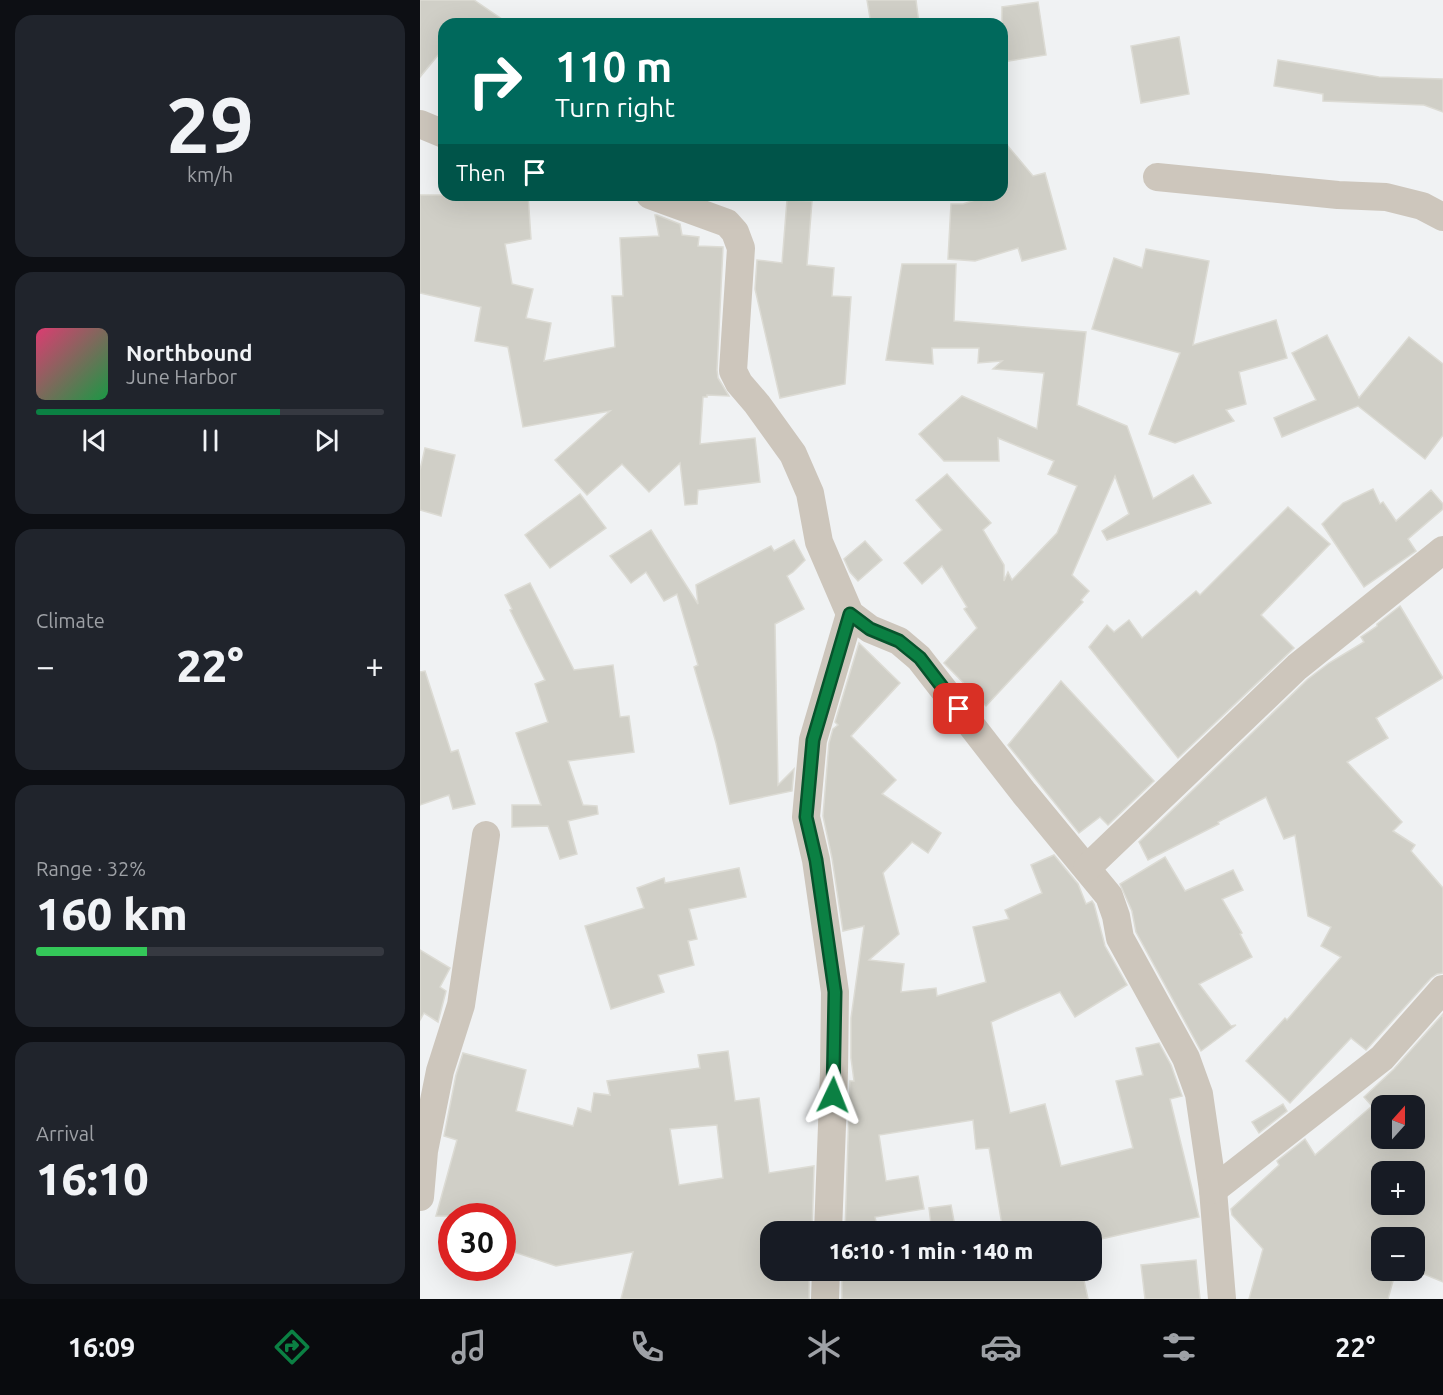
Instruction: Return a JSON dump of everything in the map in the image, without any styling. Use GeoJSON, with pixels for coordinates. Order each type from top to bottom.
{"type":"FeatureCollection","features":[{"type":"Feature","properties":{"kind":"street"},"geometry":{"type":"LineString","coordinates":[[420,124],[438,132]]}},
{"type":"Feature","properties":{"kind":"street"},"geometry":{"type":"LineString","coordinates":[[1157,177],[1338,195],[1386,197],[1422,206],[1443,217]]}},
{"type":"Feature","properties":{"kind":"street"},"geometry":{"type":"LineString","coordinates":[[666,201],[727,223],[735,232],[741,248],[733,371],[739,383],[793,454],[810,493],[819,542],[850,614],[870,629],[899,641],[920,658],[1024,793],[1109,896],[1120,938],[1186,1058],[1199,1094],[1213,1190],[1222,1299]]}},
{"type":"Feature","properties":{"kind":"street"},"geometry":{"type":"LineString","coordinates":[[1087,868],[1297,668],[1443,550]]}},
{"type":"Feature","properties":{"kind":"street"},"geometry":{"type":"LineString","coordinates":[[828,1221],[835,992],[816,860],[806,817],[813,740],[850,614]]}},
{"type":"Feature","properties":{"kind":"street"},"geometry":{"type":"LineString","coordinates":[[420,1197],[424,1151],[440,1071],[461,1005],[486,835]]}},
{"type":"Feature","properties":{"kind":"street"},"geometry":{"type":"LineString","coordinates":[[1213,1190],[1382,1058],[1443,989]]}},
{"type":"Feature","properties":{"kind":"street"},"geometry":{"type":"LineString","coordinates":[[825,1299],[826,1281]]}},
{"type":"Feature","properties":{"kind":"building"},"geometry":{"type":"Polygon","coordinates":[[[420,0],[474,0],[500,18],[438,18],[438,55],[420,77],[420,0]]]}},
{"type":"Feature","properties":{"kind":"building"},"geometry":{"type":"Polygon","coordinates":[[[867,0],[916,0],[918,18],[870,18],[867,0]]]}},
{"type":"Feature","properties":{"kind":"building"},"geometry":{"type":"Polygon","coordinates":[[[1038,2],[1046,55],[1008,61],[1008,18],[1002,18],[1002,7],[1038,2]]]}},
{"type":"Feature","properties":{"kind":"building"},"geometry":{"type":"Polygon","coordinates":[[[1179,37],[1189,94],[1141,103],[1131,46],[1179,37]]]}},
{"type":"Feature","properties":{"kind":"building"},"geometry":{"type":"Polygon","coordinates":[[[1278,60],[1379,77],[1443,79],[1443,112],[1424,105],[1323,101],[1323,94],[1274,86],[1278,60]]]}},
{"type":"Feature","properties":{"kind":"building"},"geometry":{"type":"Polygon","coordinates":[[[1008,146],[1033,176],[1045,173],[1066,249],[1022,261],[1018,248],[975,261],[948,259],[951,204],[972,201],[1008,201],[1008,146]]]}},
{"type":"Feature","properties":{"kind":"building"},"geometry":{"type":"Polygon","coordinates":[[[420,195],[438,195],[438,201],[528,201],[531,239],[505,244],[512,284],[533,289],[526,318],[551,323],[544,361],[615,347],[612,296],[623,296],[620,238],[659,236],[655,215],[680,224],[682,235],[699,237],[698,246],[723,247],[717,370],[718,378],[729,396],[707,395],[703,397],[700,444],[755,438],[760,482],[698,490],[697,504],[685,505],[680,463],[649,492],[622,464],[587,495],[555,460],[610,411],[523,427],[508,347],[475,341],[481,307],[420,293],[420,195]]]}},
{"type":"Feature","properties":{"kind":"building"},"geometry":{"type":"Polygon","coordinates":[[[787,201],[812,201],[807,265],[834,268],[832,296],[851,297],[845,384],[780,398],[755,289],[757,260],[782,263],[787,201]]]}},
{"type":"Feature","properties":{"kind":"building"},"geometry":{"type":"Polygon","coordinates":[[[1146,249],[1209,261],[1193,345],[1276,320],[1287,358],[1239,372],[1246,404],[1226,410],[1234,421],[1175,443],[1149,434],[1180,353],[1092,329],[1114,258],[1142,268],[1146,249]]]}},
{"type":"Feature","properties":{"kind":"building"},"geometry":{"type":"Polygon","coordinates":[[[902,264],[956,264],[954,321],[1086,332],[1077,405],[1127,426],[1153,499],[1193,475],[1211,503],[1107,540],[1102,531],[1129,514],[1115,476],[1072,575],[1089,591],[1081,600],[1083,602],[986,706],[944,663],[977,628],[964,609],[967,607],[942,566],[922,584],[904,563],[942,530],[916,500],[947,474],[991,523],[983,530],[1004,565],[1004,581],[1008,572],[1012,580],[1057,533],[1077,486],[1048,474],[1054,461],[998,438],[999,461],[944,461],[919,434],[962,396],[1037,429],[1044,373],[993,369],[1002,361],[978,363],[979,348],[932,348],[933,364],[886,360],[902,264]]]}},
{"type":"Feature","properties":{"kind":"building"},"geometry":{"type":"Polygon","coordinates":[[[1327,335],[1359,398],[1409,337],[1443,364],[1443,435],[1425,459],[1358,406],[1282,437],[1274,418],[1316,400],[1292,353],[1327,335]]]}},
{"type":"Feature","properties":{"kind":"building"},"geometry":{"type":"Polygon","coordinates":[[[425,448],[455,455],[441,516],[420,510],[420,470],[425,448]]]}},
{"type":"Feature","properties":{"kind":"building"},"geometry":{"type":"Polygon","coordinates":[[[1373,489],[1380,504],[1383,502],[1396,521],[1431,490],[1443,504],[1443,509],[1408,539],[1416,551],[1364,587],[1322,524],[1343,503],[1373,489]]]}},
{"type":"Feature","properties":{"kind":"building"},"geometry":{"type":"Polygon","coordinates":[[[580,494],[606,528],[550,568],[525,535],[580,494]]]}},
{"type":"Feature","properties":{"kind":"building"},"geometry":{"type":"Polygon","coordinates":[[[1288,507],[1330,544],[1261,615],[1294,648],[1178,758],[1089,647],[1107,625],[1114,632],[1129,620],[1142,638],[1196,591],[1200,595],[1288,507]]]}},
{"type":"Feature","properties":{"kind":"building"},"geometry":{"type":"Polygon","coordinates":[[[651,530],[698,604],[696,585],[771,546],[774,551],[794,540],[805,560],[787,576],[804,609],[775,624],[778,785],[794,769],[792,791],[730,804],[716,743],[694,667],[698,665],[677,594],[664,601],[646,572],[631,583],[610,556],[651,530]]]}},
{"type":"Feature","properties":{"kind":"building"},"geometry":{"type":"Polygon","coordinates":[[[865,541],[882,560],[858,581],[850,572],[844,559],[865,541]]]}},
{"type":"Feature","properties":{"kind":"building"},"geometry":{"type":"Polygon","coordinates":[[[530,583],[574,670],[613,665],[620,717],[629,716],[634,752],[568,761],[583,805],[597,806],[598,814],[568,821],[577,854],[560,859],[548,826],[512,827],[512,805],[541,805],[516,733],[548,722],[535,684],[545,680],[510,610],[512,609],[505,595],[530,583]]]}},
{"type":"Feature","properties":{"kind":"building"},"geometry":{"type":"Polygon","coordinates":[[[1400,606],[1443,678],[1376,718],[1388,738],[1347,762],[1402,822],[1393,831],[1415,845],[1411,851],[1443,888],[1443,973],[1431,978],[1366,1050],[1351,1038],[1290,1103],[1246,1061],[1285,1018],[1287,1020],[1341,957],[1321,946],[1331,927],[1308,916],[1295,835],[1284,839],[1266,797],[1148,860],[1139,842],[1308,679],[1364,642],[1361,637],[1400,606]]]}},
{"type":"Feature","properties":{"kind":"building"},"geometry":{"type":"Polygon","coordinates":[[[859,643],[900,683],[851,736],[896,780],[882,794],[941,833],[928,853],[912,842],[883,873],[899,934],[869,960],[904,964],[901,992],[936,988],[937,996],[986,982],[973,927],[1009,919],[1005,910],[1042,893],[1031,865],[1054,855],[1078,884],[1086,904],[1092,901],[1094,904],[1105,946],[1127,985],[1075,1017],[1060,992],[991,1022],[1010,1113],[1045,1104],[1061,1166],[1133,1148],[1116,1081],[1143,1075],[1136,1048],[1159,1043],[1171,1065],[1182,1096],[1170,1099],[1199,1217],[1102,1239],[1102,1221],[1001,1221],[989,1148],[976,1149],[973,1120],[879,1135],[886,1181],[918,1176],[924,1209],[875,1217],[876,1221],[845,1221],[850,1081],[854,1081],[851,1058],[851,1018],[864,926],[843,931],[823,816],[829,743],[833,729],[838,725],[835,722],[859,643]]]}},
{"type":"Feature","properties":{"kind":"building"},"geometry":{"type":"Polygon","coordinates":[[[425,671],[451,752],[458,750],[475,804],[453,809],[449,795],[420,805],[420,672],[425,671]]]}},
{"type":"Feature","properties":{"kind":"building"},"geometry":{"type":"Polygon","coordinates":[[[1061,681],[1154,781],[1108,825],[1100,817],[1079,833],[1008,745],[1061,681]]]}},
{"type":"Feature","properties":{"kind":"building"},"geometry":{"type":"Polygon","coordinates":[[[1165,857],[1185,891],[1233,870],[1243,890],[1222,899],[1242,933],[1240,934],[1252,957],[1199,984],[1231,1026],[1236,1025],[1201,1051],[1136,932],[1132,911],[1120,884],[1165,857]]]}},
{"type":"Feature","properties":{"kind":"building"},"geometry":{"type":"Polygon","coordinates":[[[739,868],[746,897],[689,909],[697,939],[688,941],[694,965],[658,975],[664,992],[611,1009],[585,926],[644,908],[637,888],[664,878],[665,883],[739,868]]]}},
{"type":"Feature","properties":{"kind":"building"},"geometry":{"type":"Polygon","coordinates":[[[420,950],[450,968],[440,987],[446,991],[438,1022],[424,1013],[420,1020],[420,950]]]}},
{"type":"Feature","properties":{"kind":"building"},"geometry":{"type":"Polygon","coordinates":[[[1443,1014],[1443,1282],[1425,1275],[1425,1227],[1371,1227],[1371,1281],[1393,1281],[1388,1299],[1249,1299],[1263,1249],[1232,1215],[1231,1209],[1279,1165],[1277,1161],[1305,1139],[1315,1155],[1371,1107],[1371,1149],[1425,1149],[1425,1095],[1371,1095],[1371,1105],[1364,1097],[1394,1069],[1443,1014]]]}},
{"type":"Feature","properties":{"kind":"building"},"geometry":{"type":"Polygon","coordinates":[[[728,1051],[735,1101],[759,1098],[769,1173],[814,1166],[812,1221],[760,1221],[760,1281],[809,1281],[809,1299],[621,1299],[633,1252],[556,1266],[516,1253],[516,1203],[440,1203],[457,1140],[444,1136],[456,1075],[463,1053],[526,1070],[516,1111],[573,1126],[578,1108],[591,1112],[594,1093],[610,1095],[607,1081],[700,1068],[698,1055],[728,1051]],[[717,1125],[670,1129],[679,1185],[723,1178],[717,1125]]]}},
{"type":"Feature","properties":{"kind":"building"},"geometry":{"type":"Polygon","coordinates":[[[1283,1104],[1287,1111],[1259,1133],[1252,1122],[1283,1104]]]}},
{"type":"Feature","properties":{"kind":"building"},"geometry":{"type":"Polygon","coordinates":[[[951,1205],[954,1221],[931,1221],[929,1208],[951,1205]]]}},
{"type":"Feature","properties":{"kind":"building"},"geometry":{"type":"Polygon","coordinates":[[[1196,1260],[1200,1299],[1145,1299],[1141,1265],[1196,1260]]]}},
{"type":"Feature","properties":{"kind":"building"},"geometry":{"type":"Polygon","coordinates":[[[842,1281],[1084,1281],[1088,1299],[842,1299],[842,1281]]]}},
{"type":"Feature","properties":{"kind":"route"},"geometry":{"type":"LineString","coordinates":[[833,1095],[835,992],[816,860],[806,817],[813,740],[850,614],[870,629],[899,641],[920,658],[959,709]]}}]}
